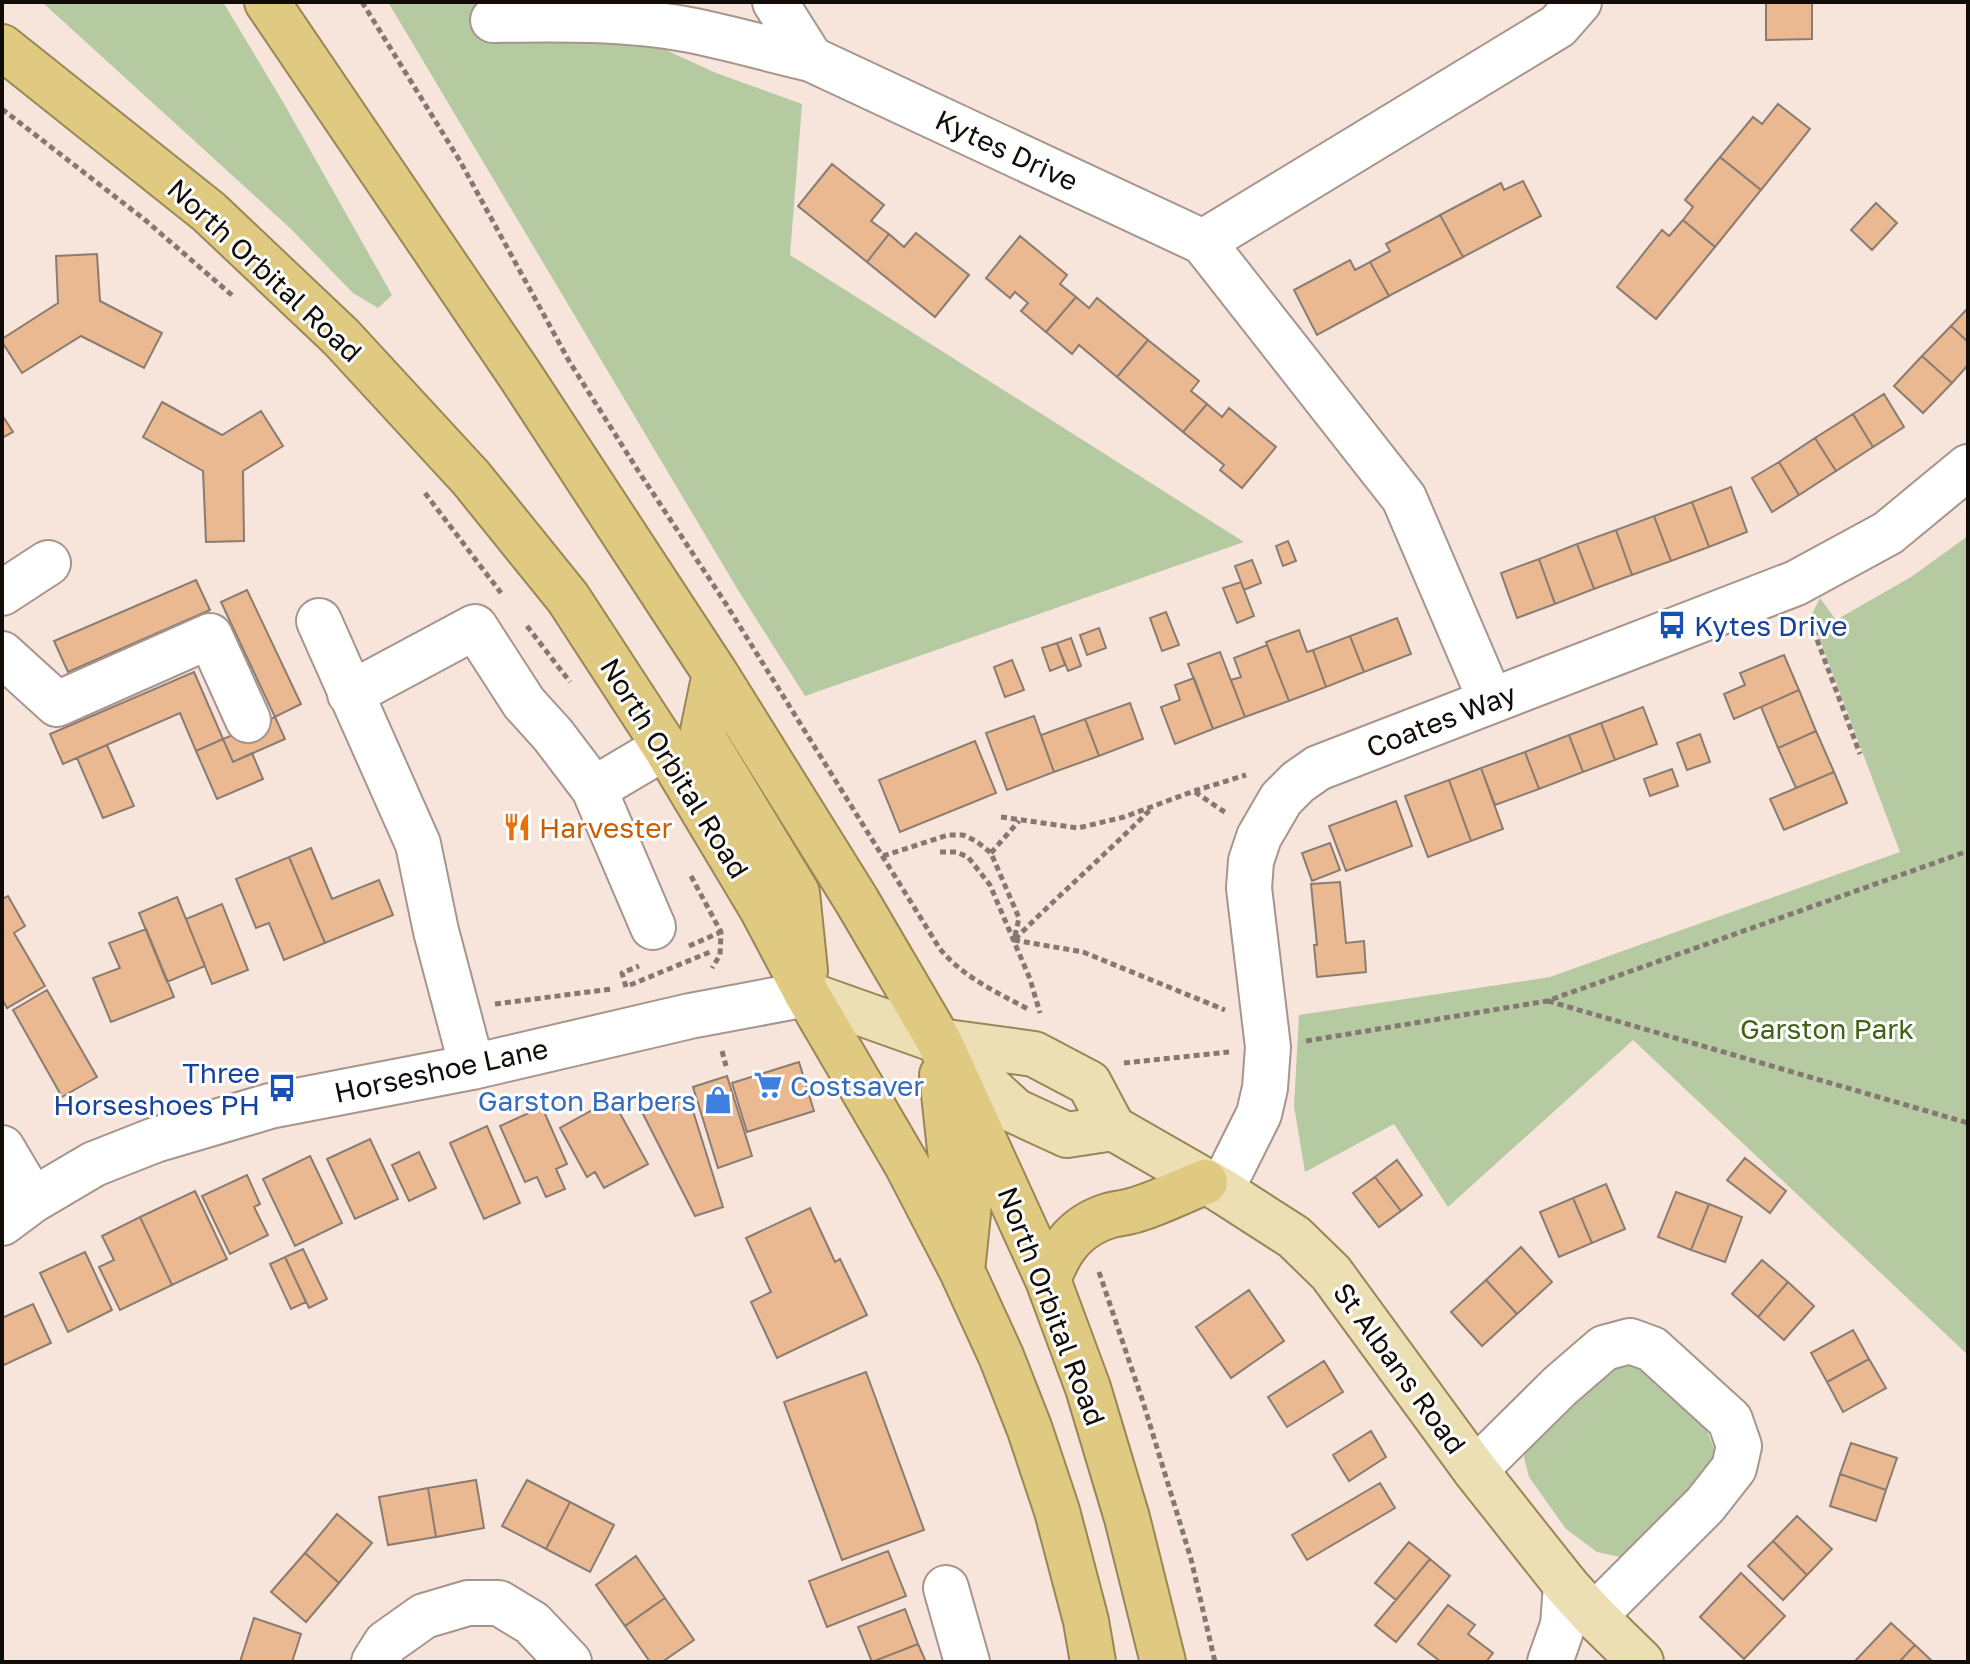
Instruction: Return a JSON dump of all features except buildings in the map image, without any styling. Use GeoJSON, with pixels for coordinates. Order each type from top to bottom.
{"type":"FeatureCollection","features":[{"type":"Feature","properties":{"kind":"highway","name":"North Orbital Road"},"geometry":{"type":"LineString","coordinates":[[267,2],[520,375],[715,673],[857,901],[939,1041],[1048,1280],[1088,1388],[1127,1518],[1163,1662]]}},
{"type":"Feature","properties":{"kind":"highway","name":"North Orbital Road"},"geometry":{"type":"LineString","coordinates":[[2,47],[209,212],[341,337],[471,478],[568,598],[665,747],[762,909],[807,994],[907,1165],[962,1271],[1001,1356],[1057,1511],[1086,1621],[1093,1662]]}},
{"type":"Feature","properties":{"kind":"highway"},"geometry":{"type":"LineString","coordinates":[[715,673],[702,736],[797,893],[807,994]]}},
{"type":"Feature","properties":{"kind":"highway"},"geometry":{"type":"LineString","coordinates":[[939,1041],[951,1159],[969,1204],[962,1271]]}},
{"type":"Feature","properties":{"kind":"highway"},"geometry":{"type":"LineString","coordinates":[[1048,1280],[1056,1258],[1068,1241],[1083,1228],[1107,1216],[1141,1209],[1213,1186]]}},
{"type":"Feature","properties":{"kind":"main road"},"geometry":{"type":"LineString","coordinates":[[807,994],[939,1041],[1034,1054],[1089,1083],[1113,1128],[1067,1135],[1015,1111],[939,1041]]}},
{"type":"Feature","properties":{"kind":"main road","name":"St Albans Road"},"geometry":{"type":"LineString","coordinates":[[1113,1128],[1294,1237],[1331,1273],[1475,1470],[1580,1600],[1641,1662]]}},
{"type":"Feature","properties":{"kind":"street"},"geometry":{"type":"LineString","coordinates":[[775,2],[811,59]]}},
{"type":"Feature","properties":{"kind":"street"},"geometry":{"type":"LineString","coordinates":[[1203,242],[1558,26],[1579,2]]}},
{"type":"Feature","properties":{"kind":"street","name":"Kytes Drive"},"geometry":{"type":"LineString","coordinates":[[493,20],[697,16],[811,59],[1203,242],[1404,498],[1491,701]]}},
{"type":"Feature","properties":{"kind":"street","name":"Coates Way"},"geometry":{"type":"LineString","coordinates":[[1213,1186],[1259,1114],[1265,1088],[1268,1040],[1249,888],[1251,861],[1265,824],[1281,799],[1298,782],[1318,768],[1796,583],[1888,533],[1968,467]]}},
{"type":"Feature","properties":{"kind":"street"},"geometry":{"type":"LineString","coordinates":[[2,593],[48,563]]}},
{"type":"Feature","properties":{"kind":"street"},"geometry":{"type":"LineString","coordinates":[[319,621],[418,844],[436,931],[472,1067]]}},
{"type":"Feature","properties":{"kind":"street"},"geometry":{"type":"LineString","coordinates":[[350,694],[475,627],[524,703],[594,789],[653,927]]}},
{"type":"Feature","properties":{"kind":"street"},"geometry":{"type":"LineString","coordinates":[[2,654],[57,704],[210,636],[248,720]]}},
{"type":"Feature","properties":{"kind":"street"},"geometry":{"type":"LineString","coordinates":[[594,789],[665,747]]}},
{"type":"Feature","properties":{"kind":"street","name":"Horseshoe Lane"},"geometry":{"type":"LineString","coordinates":[[17,1212],[94,1164],[170,1136],[270,1106],[472,1067],[690,1016],[807,994]]}},
{"type":"Feature","properties":{"kind":"street"},"geometry":{"type":"LineString","coordinates":[[2,1148],[17,1212]]}},
{"type":"Feature","properties":{"kind":"street"},"geometry":{"type":"LineString","coordinates":[[1475,1470],[1560,1386],[1604,1348],[1630,1341],[1652,1349],[1730,1420],[1739,1446],[1734,1468],[1705,1505],[1580,1600],[1563,1625],[1550,1662]]}},
{"type":"Feature","properties":{"kind":"street"},"geometry":{"type":"LineString","coordinates":[[946,1588],[967,1662]]}},
{"type":"Feature","properties":{"kind":"street"},"geometry":{"type":"LineString","coordinates":[[374,1662],[386,1643],[424,1616],[468,1603],[499,1603],[532,1623],[569,1662]]}},
{"type":"Feature","properties":{"kind":"path"},"geometry":{"type":"LineString","coordinates":[[362,2],[460,161],[569,361],[734,618],[940,949],[966,974],[1042,1017],[1030,979],[990,885],[968,857],[956,852],[940,852]]}},
{"type":"Feature","properties":{"kind":"path"},"geometry":{"type":"LineString","coordinates":[[2,109],[144,219],[240,303]]}},
{"type":"Feature","properties":{"kind":"path"},"geometry":{"type":"LineString","coordinates":[[417,483],[504,597]]}},
{"type":"Feature","properties":{"kind":"path"},"geometry":{"type":"LineString","coordinates":[[1796,583],[1860,754]]}},
{"type":"Feature","properties":{"kind":"path"},"geometry":{"type":"LineString","coordinates":[[524,622],[573,685]]}},
{"type":"Feature","properties":{"kind":"path"},"geometry":{"type":"LineString","coordinates":[[1001,817],[1078,828],[1124,817],[1270,767],[1298,782]]}},
{"type":"Feature","properties":{"kind":"path"},"geometry":{"type":"LineString","coordinates":[[1014,940],[1155,805]]}},
{"type":"Feature","properties":{"kind":"path"},"geometry":{"type":"LineString","coordinates":[[991,853],[1020,820]]}},
{"type":"Feature","properties":{"kind":"path"},"geometry":{"type":"LineString","coordinates":[[883,856],[948,835],[963,835],[976,841],[991,853],[1019,918],[1014,940]]}},
{"type":"Feature","properties":{"kind":"path"},"geometry":{"type":"LineString","coordinates":[[1121,1063],[1547,1001],[1968,851]]}},
{"type":"Feature","properties":{"kind":"path"},"geometry":{"type":"LineString","coordinates":[[684,864],[721,932],[720,955],[714,966],[703,973]]}},
{"type":"Feature","properties":{"kind":"path"},"geometry":{"type":"LineString","coordinates":[[1014,940],[1083,952],[1205,1002],[1268,1040]]}},
{"type":"Feature","properties":{"kind":"path"},"geometry":{"type":"LineString","coordinates":[[485,1005],[626,987],[710,952]]}},
{"type":"Feature","properties":{"kind":"path"},"geometry":{"type":"LineString","coordinates":[[1547,1001],[1968,1123]]}},
{"type":"Feature","properties":{"kind":"path"},"geometry":{"type":"LineString","coordinates":[[1096,1262],[1191,1559],[1215,1662]]}},
{"type":"Feature","properties":{"kind":"green space"},"geometry":{"type":"Polygon","coordinates":[[[42,2],[223,2],[392,295],[378,308],[353,293],[290,228],[42,2]]]}},
{"type":"Feature","properties":{"kind":"green space"},"geometry":{"type":"Polygon","coordinates":[[[388,2],[561,2],[716,73],[802,104],[790,255],[1244,542],[805,696],[738,590],[388,2]]]}},
{"type":"Feature","properties":{"kind":"green space","name":"Garston Park"},"geometry":{"type":"Polygon","coordinates":[[[1968,536],[1968,1355],[1633,1040],[1448,1207],[1394,1124],[1305,1172],[1294,1106],[1299,1015],[1550,977],[1900,852],[1811,616],[1820,598],[1836,620],[1911,577],[1968,536]]]}},
{"type":"Feature","properties":{"kind":"green space"},"geometry":{"type":"Polygon","coordinates":[[[1615,1362],[1648,1364],[1705,1426],[1718,1458],[1634,1560],[1597,1552],[1566,1529],[1529,1477],[1524,1457],[1532,1428],[1615,1362]]]}},
{"type":"Feature","properties":{"kind":"place","name":"Kytes Drive"},"geometry":{"type":"Point","coordinates":[1672,625]}},
{"type":"Feature","properties":{"kind":"place","name":"Harvester"},"geometry":{"type":"Point","coordinates":[517,827]}},
{"type":"Feature","properties":{"kind":"place","name":"Costsaver"},"geometry":{"type":"Point","coordinates":[768,1085]}},
{"type":"Feature","properties":{"kind":"place","name":"Three Horseshoes PH"},"geometry":{"type":"Point","coordinates":[282,1088]}},
{"type":"Feature","properties":{"kind":"place","name":"Garston Barbers"},"geometry":{"type":"Point","coordinates":[718,1100]}}]}
